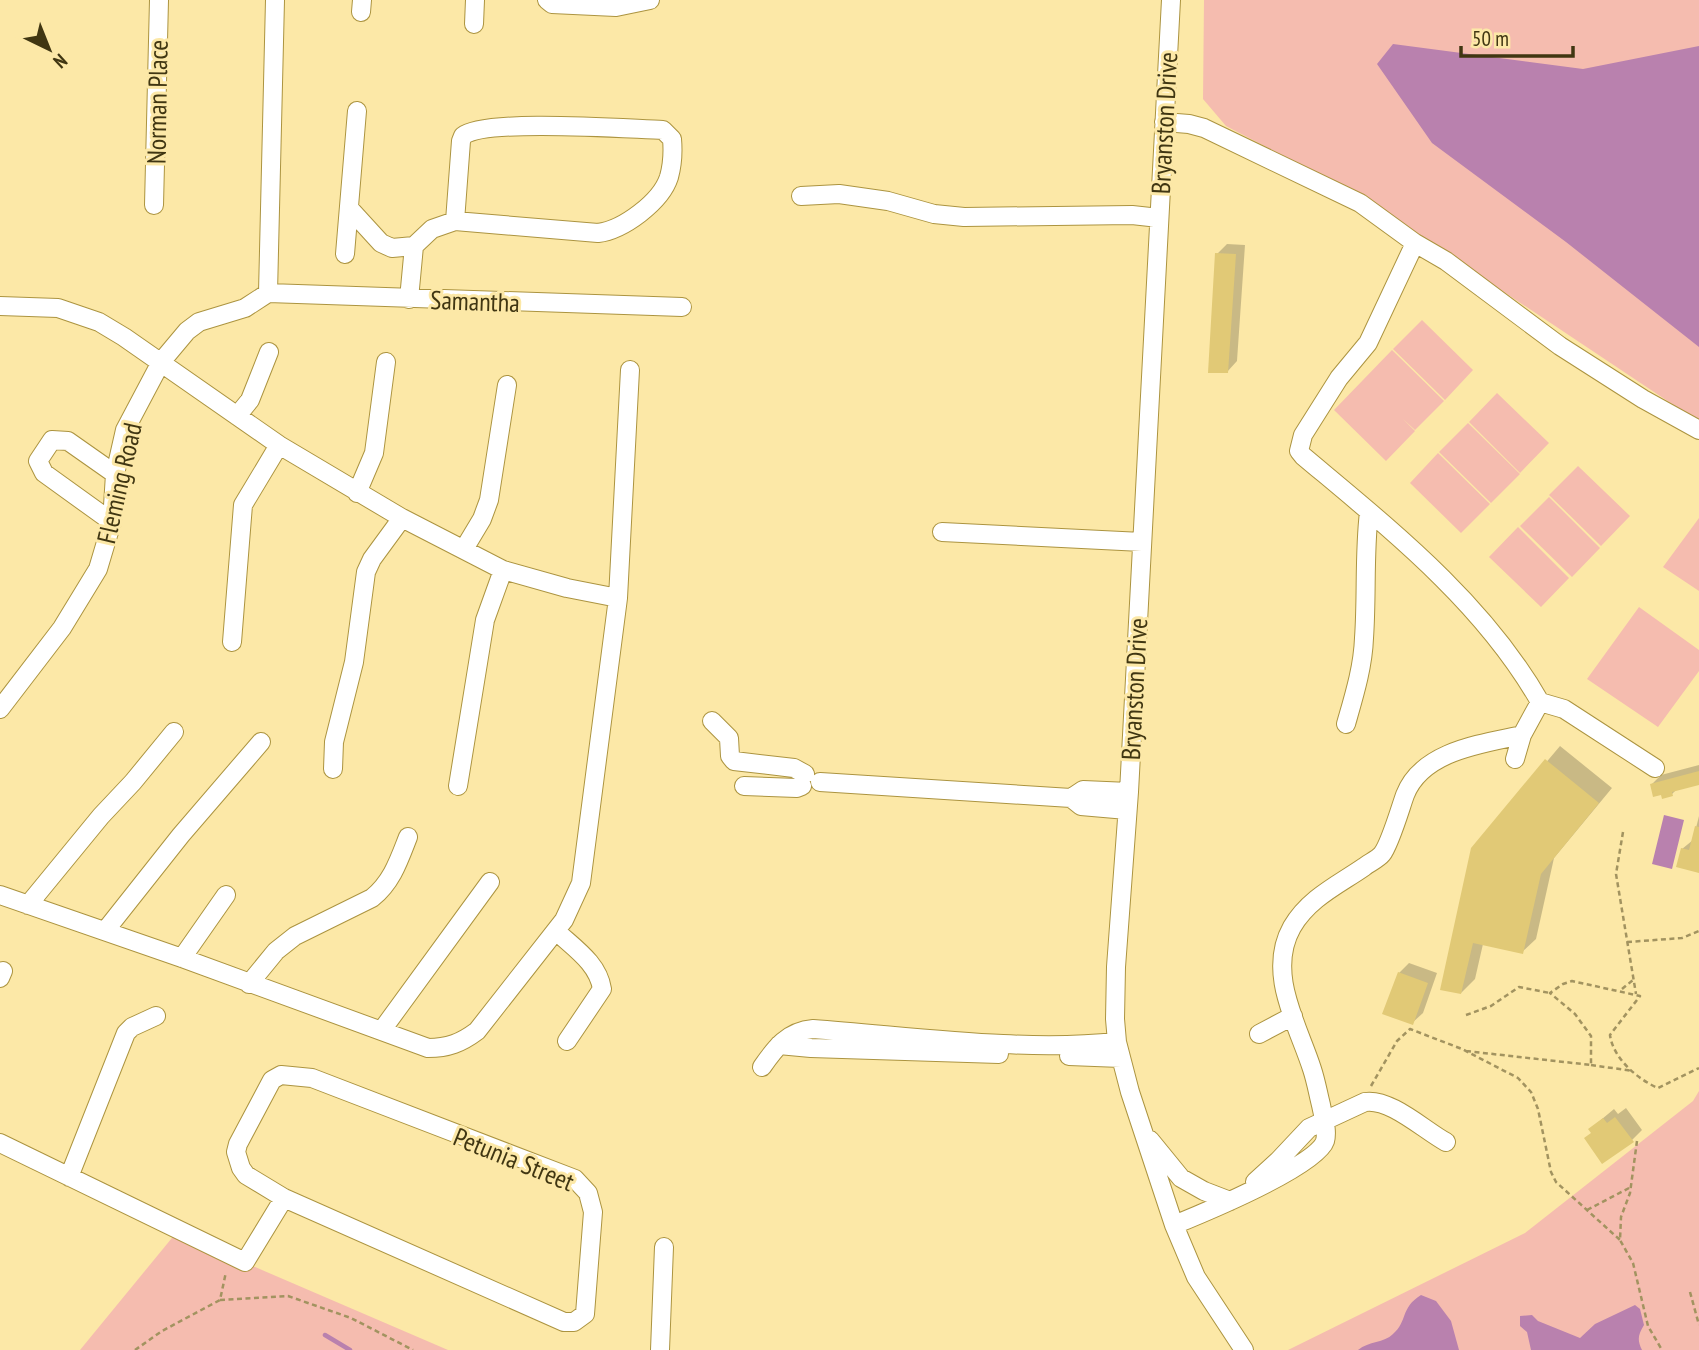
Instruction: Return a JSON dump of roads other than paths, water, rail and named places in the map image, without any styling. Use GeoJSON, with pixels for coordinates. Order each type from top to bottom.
{"type":"FeatureCollection","features":[{"type":"Feature","properties":{"kind":"street","name":"Norman Place"},"geometry":{"type":"LineString","coordinates":[[154,205],[159,0]]}},
{"type":"Feature","properties":{"kind":"street"},"geometry":{"type":"LineString","coordinates":[[268,293],[275,0]]}},
{"type":"Feature","properties":{"kind":"street"},"geometry":{"type":"LineString","coordinates":[[474,24],[475,0]]}},
{"type":"Feature","properties":{"kind":"street"},"geometry":{"type":"LineString","coordinates":[[547,0],[552,4],[616,7],[650,0]]}},
{"type":"Feature","properties":{"kind":"street","name":"Bryanston Drive"},"geometry":{"type":"LineString","coordinates":[[1171,0],[1128,801],[1115,988],[1119,1050],[1174,1225],[1196,1277],[1244,1350]]}},
{"type":"Feature","properties":{"kind":"street"},"geometry":{"type":"LineString","coordinates":[[345,254],[357,111]]}},
{"type":"Feature","properties":{"kind":"street"},"geometry":{"type":"LineString","coordinates":[[1164,122],[1204,128],[1360,204],[1415,243],[1446,261],[1560,346],[1643,399],[1699,430]]}},
{"type":"Feature","properties":{"kind":"street"},"geometry":{"type":"LineString","coordinates":[[349,208],[381,243],[392,248],[414,246],[432,229],[455,221],[598,233],[618,229],[650,204],[669,178],[673,138],[663,130],[520,126],[472,130],[463,136],[461,141],[455,221]]}},
{"type":"Feature","properties":{"kind":"street"},"geometry":{"type":"LineString","coordinates":[[801,196],[839,194],[888,201],[934,214],[964,218],[1132,215],[1159,218]]}},
{"type":"Feature","properties":{"kind":"street"},"geometry":{"type":"LineString","coordinates":[[1415,243],[1368,343],[1339,378],[1303,435],[1299,446],[1303,457],[1369,512],[1452,588],[1514,660],[1540,702],[1564,709],[1655,768]]}},
{"type":"Feature","properties":{"kind":"street"},"geometry":{"type":"LineString","coordinates":[[409,299],[414,246]]}},
{"type":"Feature","properties":{"kind":"street","name":"Samantha"},"geometry":{"type":"LineString","coordinates":[[268,293],[682,307]]}},
{"type":"Feature","properties":{"kind":"street","name":"Fleming Road"},"geometry":{"type":"LineString","coordinates":[[0,709],[62,628],[98,569],[112,522],[115,474],[125,430],[161,362],[187,331],[199,322],[245,308],[268,293]]}},
{"type":"Feature","properties":{"kind":"street"},"geometry":{"type":"LineString","coordinates":[[0,306],[58,308],[99,322],[279,445],[402,518],[503,570],[567,588],[618,598]]}},
{"type":"Feature","properties":{"kind":"street"},"geometry":{"type":"LineString","coordinates":[[237,416],[250,400],[269,352]]}},
{"type":"Feature","properties":{"kind":"street"},"geometry":{"type":"LineString","coordinates":[[357,493],[374,453],[386,362]]}},
{"type":"Feature","properties":{"kind":"street"},"geometry":{"type":"LineString","coordinates":[[0,895],[428,1048],[444,1048],[462,1042],[477,1031],[564,920],[584,869],[618,598],[630,370]]}},
{"type":"Feature","properties":{"kind":"street"},"geometry":{"type":"LineString","coordinates":[[464,549],[482,519],[489,500],[507,385]]}},
{"type":"Feature","properties":{"kind":"street"},"geometry":{"type":"LineString","coordinates":[[112,522],[44,473],[38,461],[52,439],[60,439],[68,441],[115,474]]}},
{"type":"Feature","properties":{"kind":"street"},"geometry":{"type":"LineString","coordinates":[[232,642],[243,505],[279,445]]}},
{"type":"Feature","properties":{"kind":"street"},"geometry":{"type":"LineString","coordinates":[[1346,724],[1364,639],[1364,579],[1369,512]]}},
{"type":"Feature","properties":{"kind":"street"},"geometry":{"type":"LineString","coordinates":[[333,769],[334,742],[354,662],[366,572],[372,559],[402,518]]}},
{"type":"Feature","properties":{"kind":"street"},"geometry":{"type":"LineString","coordinates":[[942,532],[1142,542]]}},
{"type":"Feature","properties":{"kind":"street"},"geometry":{"type":"LineString","coordinates":[[458,786],[485,620],[503,570]]}},
{"type":"Feature","properties":{"kind":"street"},"geometry":{"type":"LineString","coordinates":[[1515,759],[1522,735],[1540,702]]}},
{"type":"Feature","properties":{"kind":"street"},"geometry":{"type":"LineString","coordinates":[[712,721],[729,738],[730,756],[734,761],[794,768],[809,781],[1071,798],[1083,790],[1128,801]]}},
{"type":"Feature","properties":{"kind":"street"},"geometry":{"type":"LineString","coordinates":[[28,905],[174,732]]}},
{"type":"Feature","properties":{"kind":"street"},"geometry":{"type":"LineString","coordinates":[[1324,1120],[1313,1070],[1284,982],[1283,958],[1291,929],[1323,893],[1382,854],[1409,786],[1432,764],[1442,756],[1466,748],[1522,735]]}},
{"type":"Feature","properties":{"kind":"street"},"geometry":{"type":"LineString","coordinates":[[105,931],[181,835],[261,742]]}},
{"type":"Feature","properties":{"kind":"street"},"geometry":{"type":"LineString","coordinates":[[744,786],[797,789],[809,781]]}},
{"type":"Feature","properties":{"kind":"street"},"geometry":{"type":"LineString","coordinates":[[249,984],[276,951],[295,936],[381,891],[394,872],[408,837]]}},
{"type":"Feature","properties":{"kind":"street"},"geometry":{"type":"LineString","coordinates":[[382,1030],[490,881]]}},
{"type":"Feature","properties":{"kind":"street"},"geometry":{"type":"LineString","coordinates":[[182,958],[226,895]]}},
{"type":"Feature","properties":{"kind":"street"},"geometry":{"type":"LineString","coordinates":[[556,931],[584,955],[600,978],[602,989],[567,1041]]}},
{"type":"Feature","properties":{"kind":"street"},"geometry":{"type":"LineString","coordinates":[[69,1177],[126,1033],[132,1027],[156,1016]]}},
{"type":"Feature","properties":{"kind":"street"},"geometry":{"type":"LineString","coordinates":[[1259,1034],[1293,1016]]}},
{"type":"Feature","properties":{"kind":"street"},"geometry":{"type":"LineString","coordinates":[[762,1067],[779,1045],[795,1032],[813,1029],[1018,1044],[1091,1045],[1119,1050]]}},
{"type":"Feature","properties":{"kind":"street","name":"Petunia Street"},"geometry":{"type":"LineString","coordinates":[[281,1075],[295,1075],[312,1078],[575,1180],[588,1194],[593,1212],[585,1314],[575,1322],[564,1322],[284,1198],[246,1175],[236,1152],[272,1080],[281,1075]]}},
{"type":"Feature","properties":{"kind":"street"},"geometry":{"type":"LineString","coordinates":[[1174,1225],[1238,1196],[1279,1161],[1304,1132],[1365,1102],[1384,1105],[1446,1142]]}},
{"type":"Feature","properties":{"kind":"street"},"geometry":{"type":"LineString","coordinates":[[1143,1132],[1181,1178],[1204,1191],[1238,1196]]}},
{"type":"Feature","properties":{"kind":"street"},"geometry":{"type":"LineString","coordinates":[[0,1143],[247,1262],[284,1198]]}},
{"type":"Feature","properties":{"kind":"street"},"geometry":{"type":"LineString","coordinates":[[660,1350],[664,1247]]}},
{"type":"Feature","properties":{"kind":"waterway"},"geometry":{"type":"LineString","coordinates":[[325,1335],[350,1350]]}}]}
